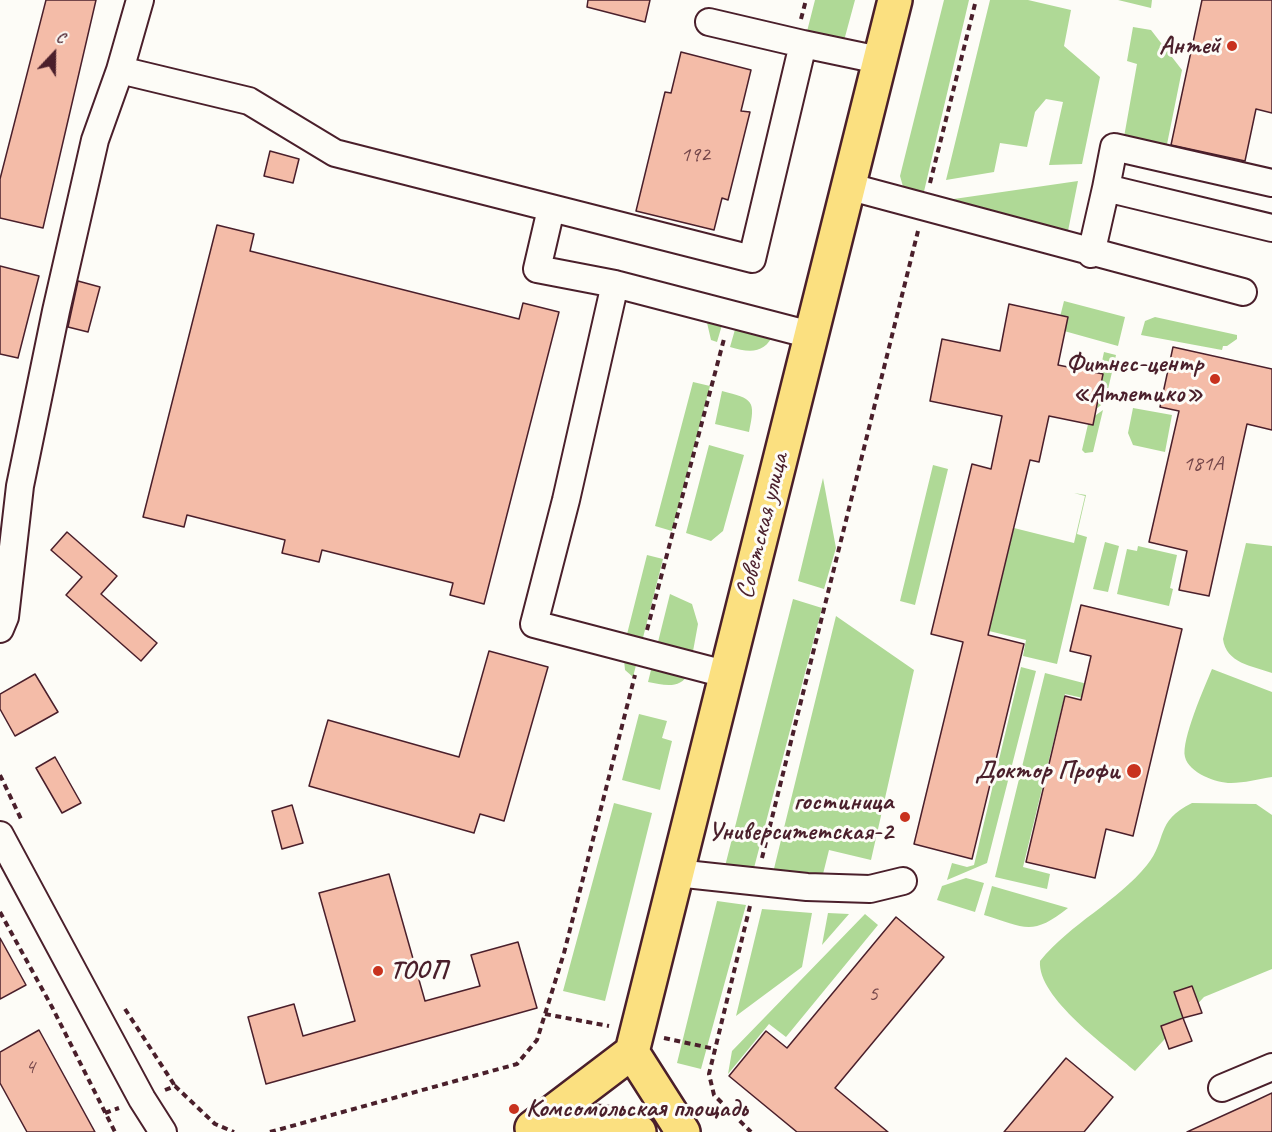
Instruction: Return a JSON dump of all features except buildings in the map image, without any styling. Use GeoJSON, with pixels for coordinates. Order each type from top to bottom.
{"type":"FeatureCollection","features":[{"type":"Feature","properties":{"kind":"main road","name":"Советская улица"},"geometry":{"type":"LineString","coordinates":[[632,1052],[894,0]]}},
{"type":"Feature","properties":{"kind":"main road"},"geometry":{"type":"LineString","coordinates":[[528,1130],[632,1052],[683,1132]]}},
{"type":"Feature","properties":{"kind":"main road"},"geometry":{"type":"LineString","coordinates":[[528,1130],[568,1121],[595,1121],[639,1132]]}},
{"type":"Feature","properties":{"kind":"street"},"geometry":{"type":"LineString","coordinates":[[2,619],[20,486],[56,311],[95,140],[120,70],[140,0]]}},
{"type":"Feature","properties":{"kind":"street"},"geometry":{"type":"LineString","coordinates":[[709,22],[879,60]]}},
{"type":"Feature","properties":{"kind":"street"},"geometry":{"type":"LineString","coordinates":[[120,70],[249,101],[335,153],[752,259],[803,44]]}},
{"type":"Feature","properties":{"kind":"street"},"geometry":{"type":"LineString","coordinates":[[1091,254],[1114,147],[1272,183]]}},
{"type":"Feature","properties":{"kind":"street"},"geometry":{"type":"LineString","coordinates":[[847,186],[1091,254],[1243,292]]}},
{"type":"Feature","properties":{"kind":"street"},"geometry":{"type":"LineString","coordinates":[[1106,188],[1272,228]]}},
{"type":"Feature","properties":{"kind":"street"},"geometry":{"type":"LineString","coordinates":[[551,209],[537,269],[615,284],[811,335]]}},
{"type":"Feature","properties":{"kind":"street"},"geometry":{"type":"LineString","coordinates":[[615,284],[566,500],[534,624],[725,674]]}},
{"type":"Feature","properties":{"kind":"street"},"geometry":{"type":"LineString","coordinates":[[0,835],[161,1131]]}},
{"type":"Feature","properties":{"kind":"street"},"geometry":{"type":"LineString","coordinates":[[676,873],[807,887],[870,889],[903,881]]}},
{"type":"Feature","properties":{"kind":"street"},"geometry":{"type":"LineString","coordinates":[[1222,1088],[1272,1067]]}},
{"type":"Feature","properties":{"kind":"path"},"geometry":{"type":"LineString","coordinates":[[760,864],[976,0]]}},
{"type":"Feature","properties":{"kind":"path"},"geometry":{"type":"LineString","coordinates":[[751,1132],[714,1095],[709,1074],[752,899]]}},
{"type":"Feature","properties":{"kind":"path"},"geometry":{"type":"LineString","coordinates":[[0,912],[52,1007],[115,1132]]}},
{"type":"Feature","properties":{"kind":"green space"},"geometry":{"type":"Polygon","coordinates":[[[815,0],[855,0],[842,48],[801,55],[815,0]]]}},
{"type":"Feature","properties":{"kind":"green space"},"geometry":{"type":"Polygon","coordinates":[[[944,0],[969,0],[922,200],[904,190],[900,176],[944,0]]]}},
{"type":"Feature","properties":{"kind":"green space"},"geometry":{"type":"Polygon","coordinates":[[[990,0],[1028,0],[1071,10],[1064,46],[1100,77],[1082,164],[1049,165],[1063,102],[1046,99],[1035,112],[1027,147],[1000,143],[994,172],[946,180],[990,0]]]}},
{"type":"Feature","properties":{"kind":"green space"},"geometry":{"type":"Polygon","coordinates":[[[1118,0],[1152,0],[1151,8],[1118,0]]]}},
{"type":"Feature","properties":{"kind":"green space"},"geometry":{"type":"Polygon","coordinates":[[[1133,27],[1151,30],[1182,70],[1163,164],[1121,154],[1137,64],[1127,61],[1133,27]]]}},
{"type":"Feature","properties":{"kind":"green space"},"geometry":{"type":"Polygon","coordinates":[[[1078,181],[1068,231],[940,201],[1078,181]]]}},
{"type":"Feature","properties":{"kind":"green space"},"geometry":{"type":"Polygon","coordinates":[[[1064,301],[1125,317],[1118,346],[1057,329],[1064,301]]]}},
{"type":"Feature","properties":{"kind":"green space"},"geometry":{"type":"Polygon","coordinates":[[[727,308],[717,342],[711,340],[705,314],[727,308]]]}},
{"type":"Feature","properties":{"kind":"green space"},"geometry":{"type":"Polygon","coordinates":[[[740,312],[774,333],[766,345],[750,351],[730,347],[740,312]]]}},
{"type":"Feature","properties":{"kind":"green space"},"geometry":{"type":"Polygon","coordinates":[[[1155,317],[1237,335],[1237,339],[1223,346],[1222,350],[1141,335],[1145,321],[1155,317]]]}},
{"type":"Feature","properties":{"kind":"green space"},"geometry":{"type":"Polygon","coordinates":[[[1104,352],[1116,355],[1105,402],[1091,413],[1104,352]]]}},
{"type":"Feature","properties":{"kind":"green space"},"geometry":{"type":"Polygon","coordinates":[[[693,382],[710,386],[672,531],[655,526],[693,382]]]}},
{"type":"Feature","properties":{"kind":"green space"},"geometry":{"type":"Polygon","coordinates":[[[722,391],[740,396],[750,403],[752,413],[749,432],[715,424],[722,391]]]}},
{"type":"Feature","properties":{"kind":"green space"},"geometry":{"type":"Polygon","coordinates":[[[1133,408],[1172,415],[1165,452],[1133,445],[1128,433],[1133,408]]]}},
{"type":"Feature","properties":{"kind":"green space"},"geometry":{"type":"Polygon","coordinates":[[[1103,410],[1093,452],[1085,453],[1082,450],[1089,420],[1103,410]]]}},
{"type":"Feature","properties":{"kind":"green space"},"geometry":{"type":"Polygon","coordinates":[[[709,445],[744,455],[723,531],[711,541],[686,533],[709,445]]]}},
{"type":"Feature","properties":{"kind":"green space"},"geometry":{"type":"Polygon","coordinates":[[[933,465],[948,469],[915,605],[900,601],[933,465]]]}},
{"type":"Feature","properties":{"kind":"green space"},"geometry":{"type":"Polygon","coordinates":[[[823,478],[836,548],[824,589],[798,581],[823,478]]]}},
{"type":"Feature","properties":{"kind":"green space"},"geometry":{"type":"Polygon","coordinates":[[[1074,493],[1086,495],[1077,534],[1087,537],[1057,664],[1023,656],[1026,640],[989,631],[1014,528],[1074,543],[1085,496],[1074,493]]]}},
{"type":"Feature","properties":{"kind":"green space"},"geometry":{"type":"Polygon","coordinates":[[[1105,542],[1119,546],[1108,592],[1093,589],[1105,542]]]}},
{"type":"Feature","properties":{"kind":"green space"},"geometry":{"type":"Polygon","coordinates":[[[1246,543],[1272,546],[1272,673],[1235,658],[1225,647],[1223,639],[1246,543]]]}},
{"type":"Feature","properties":{"kind":"green space"},"geometry":{"type":"Polygon","coordinates":[[[1138,546],[1177,555],[1170,588],[1173,589],[1169,606],[1117,594],[1127,549],[1137,551],[1138,546]]]}},
{"type":"Feature","properties":{"kind":"green space"},"geometry":{"type":"Polygon","coordinates":[[[647,555],[663,559],[633,677],[625,670],[623,650],[647,555]]]}},
{"type":"Feature","properties":{"kind":"green space"},"geometry":{"type":"Polygon","coordinates":[[[670,594],[692,604],[698,624],[689,673],[681,682],[666,685],[648,682],[670,594]]]}},
{"type":"Feature","properties":{"kind":"green space"},"geometry":{"type":"Polygon","coordinates":[[[793,599],[822,608],[749,887],[721,882],[793,599]]]}},
{"type":"Feature","properties":{"kind":"green space"},"geometry":{"type":"Polygon","coordinates":[[[836,616],[914,670],[871,860],[829,850],[818,894],[769,889],[836,616]]]}},
{"type":"Feature","properties":{"kind":"green space"},"geometry":{"type":"Polygon","coordinates":[[[1021,667],[1036,671],[987,863],[947,880],[952,863],[967,867],[974,865],[1021,667]]]}},
{"type":"Feature","properties":{"kind":"green space"},"geometry":{"type":"Polygon","coordinates":[[[1212,669],[1272,692],[1272,777],[1225,783],[1204,776],[1188,763],[1185,757],[1187,738],[1194,713],[1212,669]]]}},
{"type":"Feature","properties":{"kind":"green space"},"geometry":{"type":"Polygon","coordinates":[[[1045,673],[1095,686],[1092,700],[1065,694],[1023,867],[1050,874],[1047,889],[995,877],[1045,673]]]}},
{"type":"Feature","properties":{"kind":"green space"},"geometry":{"type":"Polygon","coordinates":[[[639,714],[667,721],[662,738],[672,741],[660,790],[622,780],[639,714]]]}},
{"type":"Feature","properties":{"kind":"green space"},"geometry":{"type":"Polygon","coordinates":[[[614,803],[652,813],[605,1001],[563,991],[614,803]]]}},
{"type":"Feature","properties":{"kind":"green space"},"geometry":{"type":"Polygon","coordinates":[[[1192,803],[1256,804],[1272,815],[1272,969],[1204,997],[1135,1071],[1062,1006],[1050,991],[1042,975],[1040,961],[1052,947],[1135,878],[1153,856],[1163,831],[1172,817],[1192,803]]]}},
{"type":"Feature","properties":{"kind":"green space"},"geometry":{"type":"Polygon","coordinates":[[[966,878],[984,883],[975,912],[937,900],[942,886],[966,878]]]}},
{"type":"Feature","properties":{"kind":"green space"},"geometry":{"type":"Polygon","coordinates":[[[992,886],[1068,908],[1045,923],[1028,927],[1019,926],[984,915],[992,886]]]}},
{"type":"Feature","properties":{"kind":"green space"},"geometry":{"type":"Polygon","coordinates":[[[717,901],[746,905],[701,1069],[677,1063],[717,901]]]}},
{"type":"Feature","properties":{"kind":"green space"},"geometry":{"type":"Polygon","coordinates":[[[762,909],[812,913],[802,967],[736,1016],[762,909]]]}},
{"type":"Feature","properties":{"kind":"green space"},"geometry":{"type":"Polygon","coordinates":[[[828,913],[849,914],[822,945],[828,913]]]}},
{"type":"Feature","properties":{"kind":"green space"},"geometry":{"type":"Polygon","coordinates":[[[865,914],[878,925],[786,1037],[769,1024],[728,1074],[732,1051],[865,914]]]}},
{"type":"Feature","properties":{"kind":"place","name":"Антей"},"geometry":{"type":"Point","coordinates":[1232,46]}},
{"type":"Feature","properties":{"kind":"place","name":"Фитнес-центр «Атлетико»"},"geometry":{"type":"Point","coordinates":[1215,379]}},
{"type":"Feature","properties":{"kind":"place","name":"Доктор Профи"},"geometry":{"type":"Point","coordinates":[1134,771]}},
{"type":"Feature","properties":{"kind":"place","name":"гостиница Университетская-2"},"geometry":{"type":"Point","coordinates":[905,817]}},
{"type":"Feature","properties":{"kind":"place","name":"ТООП"},"geometry":{"type":"Point","coordinates":[378,971]}},
{"type":"Feature","properties":{"kind":"place","name":"Комсомольская площадь"},"geometry":{"type":"Point","coordinates":[514,1109]}}]}
